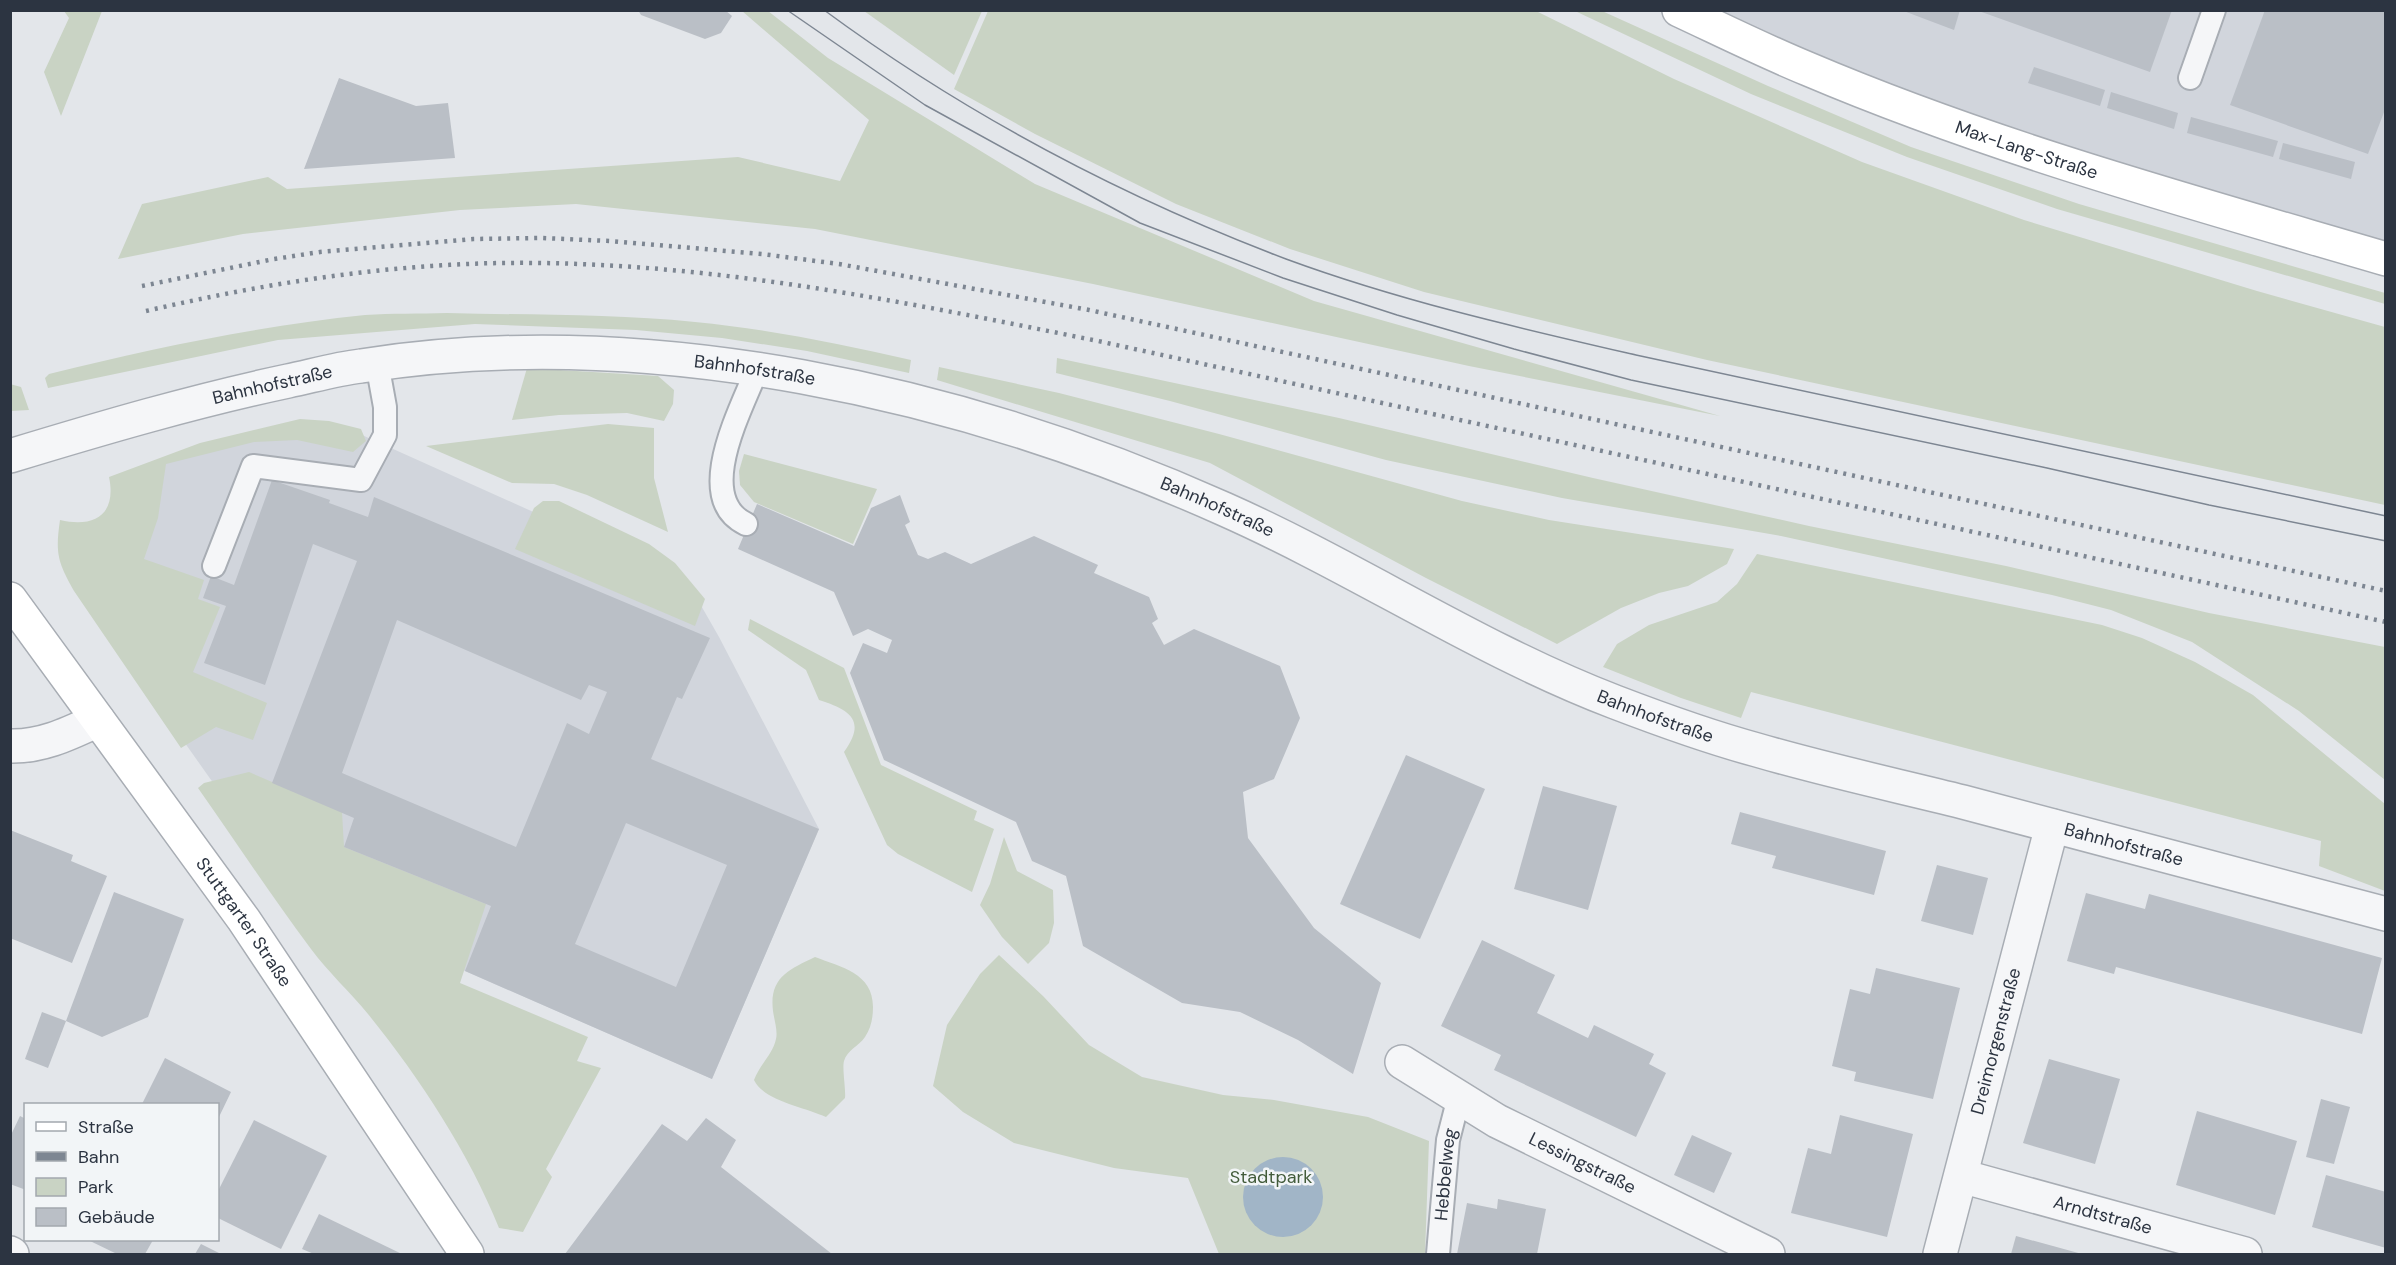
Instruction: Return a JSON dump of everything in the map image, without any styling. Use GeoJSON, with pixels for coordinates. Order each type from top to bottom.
{"type":"FeatureCollection","features":[{"type":"Feature","properties":{"kind":"main road","name":"Max-Lang-Straße"},"geometry":{"type":"LineString","coordinates":[[1679,10],[1724,20],[1807,69],[2013,144],[2178,198],[2385,259]]}},
{"type":"Feature","properties":{"kind":"main road","name":"Stuttgarter Straße"},"geometry":{"type":"LineString","coordinates":[[10,599],[244,920],[467,1254]]}},
{"type":"Feature","properties":{"kind":"street","name":"Bahnhofstraße"},"geometry":{"type":"LineString","coordinates":[[10,456],[223,395],[377,363],[490,353],[560,353],[698,361],[757,369],[926,403],[1050,439],[1151,477],[1284,536],[1519,662],[1621,704],[1749,748],[2385,914]]}},
{"type":"Feature","properties":{"kind":"street"},"geometry":{"type":"LineString","coordinates":[[10,746],[25,747],[57,739],[98,720]]}},
{"type":"Feature","properties":{"kind":"street","name":"Dreimorgenstraße"},"geometry":{"type":"LineString","coordinates":[[1940,1254],[2052,826]]}},
{"type":"Feature","properties":{"kind":"street","name":"Lessingstraße"},"geometry":{"type":"LineString","coordinates":[[1402,1062],[1497,1121],[1540,1144],[1768,1254]]}},
{"type":"Feature","properties":{"kind":"street","name":"Arndtstraße"},"geometry":{"type":"LineString","coordinates":[[1961,1176],[2245,1254]]}},
{"type":"Feature","properties":{"kind":"lane"},"geometry":{"type":"LineString","coordinates":[[2190,78],[2214,10]]}},
{"type":"Feature","properties":{"kind":"lane"},"geometry":{"type":"LineString","coordinates":[[214,566],[253,466],[361,480],[385,435],[384,407],[377,363]]}},
{"type":"Feature","properties":{"kind":"lane"},"geometry":{"type":"LineString","coordinates":[[746,524],[736,519],[726,508],[721,475],[728,444],[757,369]]}},
{"type":"Feature","properties":{"kind":"lane","name":"Hebbelweg"},"geometry":{"type":"LineString","coordinates":[[1438,1254],[1448,1140],[1459,1097]]}},
{"type":"Feature","properties":{"kind":"shaded area"},"geometry":{"type":"Polygon","coordinates":[[[1679,11],[2385,11],[2385,259],[2178,198],[1679,11]]]}},
{"type":"Feature","properties":{"kind":"shaded area"},"geometry":{"type":"Polygon","coordinates":[[[284,428],[362,435],[687,581],[719,637],[819,829],[712,1079],[291,893],[76,589],[89,527],[103,517],[112,499],[113,479],[284,428]]]}},
{"type":"Feature","properties":{"kind":"green space"},"geometry":{"type":"Polygon","coordinates":[[[64,11],[102,11],[61,116],[44,72],[69,18],[64,11]]]}},
{"type":"Feature","properties":{"kind":"green space"},"geometry":{"type":"Polygon","coordinates":[[[742,11],[768,11],[828,58],[1035,184],[1314,301],[1720,416],[1469,366],[1093,284],[815,229],[576,204],[460,210],[243,234],[118,259],[142,204],[268,177],[287,189],[738,157],[840,181],[869,120],[742,11]]]}},
{"type":"Feature","properties":{"kind":"green space"},"geometry":{"type":"Polygon","coordinates":[[[864,11],[982,11],[954,75],[864,11]]]}},
{"type":"Feature","properties":{"kind":"green space"},"geometry":{"type":"Polygon","coordinates":[[[988,11],[1536,11],[1674,79],[1862,162],[2024,220],[2257,291],[2385,327],[2385,505],[1707,360],[1424,292],[1290,249],[1176,204],[1035,134],[954,89],[988,11]]]}},
{"type":"Feature","properties":{"kind":"green space"},"geometry":{"type":"Polygon","coordinates":[[[1575,11],[1602,11],[1911,147],[2079,204],[2385,293],[2385,304],[2057,209],[1907,157],[1751,94],[1575,11]]]}},
{"type":"Feature","properties":{"kind":"green space"},"geometry":{"type":"Polygon","coordinates":[[[447,313],[602,316],[695,322],[804,338],[911,360],[909,373],[807,351],[722,338],[636,330],[475,324],[278,340],[48,388],[45,378],[49,374],[127,355],[285,325],[365,315],[447,313]]]}},
{"type":"Feature","properties":{"kind":"green space"},"geometry":{"type":"Polygon","coordinates":[[[1057,358],[1339,418],[1809,526],[2006,566],[2209,613],[2385,647],[2385,780],[2299,711],[2192,642],[2111,610],[1781,536],[1562,498],[1386,460],[1170,401],[1056,373],[1057,358]]]}},
{"type":"Feature","properties":{"kind":"green space"},"geometry":{"type":"Polygon","coordinates":[[[939,367],[1059,393],[1219,434],[1462,501],[1549,520],[1734,549],[1727,564],[1688,586],[1659,593],[1621,608],[1557,644],[1426,578],[1210,463],[937,380],[939,367]]]}},
{"type":"Feature","properties":{"kind":"green space"},"geometry":{"type":"Polygon","coordinates":[[[527,368],[658,376],[674,390],[673,404],[664,421],[627,413],[559,415],[512,420],[527,368]]]}},
{"type":"Feature","properties":{"kind":"green space"},"geometry":{"type":"Polygon","coordinates":[[[10,384],[21,387],[29,410],[11,411],[10,384]]]}},
{"type":"Feature","properties":{"kind":"green space"},"geometry":{"type":"Polygon","coordinates":[[[300,419],[329,421],[361,429],[366,441],[353,452],[297,440],[254,442],[166,464],[158,518],[144,559],[204,580],[198,599],[220,607],[193,672],[267,703],[253,740],[216,727],[181,748],[74,591],[59,557],[60,520],[83,522],[100,516],[110,501],[109,477],[200,443],[300,419]]]}},
{"type":"Feature","properties":{"kind":"green space"},"geometry":{"type":"Polygon","coordinates":[[[608,424],[654,428],[654,478],[668,532],[587,495],[554,484],[512,483],[426,446],[608,424]]]}},
{"type":"Feature","properties":{"kind":"green space"},"geometry":{"type":"Polygon","coordinates":[[[744,454],[877,489],[853,544],[754,502],[740,485],[739,471],[744,454]]]}},
{"type":"Feature","properties":{"kind":"green space"},"geometry":{"type":"Polygon","coordinates":[[[543,501],[559,501],[649,544],[675,563],[705,599],[695,626],[515,549],[534,508],[543,501]]]}},
{"type":"Feature","properties":{"kind":"green space"},"geometry":{"type":"Polygon","coordinates":[[[1757,554],[2102,625],[2142,638],[2195,662],[2253,695],[2385,804],[2385,891],[2319,866],[2321,841],[1751,692],[1741,718],[1681,698],[1603,667],[1617,644],[1649,625],[1717,602],[1737,584],[1757,554]]]}},
{"type":"Feature","properties":{"kind":"green space"},"geometry":{"type":"Polygon","coordinates":[[[750,619],[844,668],[881,765],[977,811],[974,820],[994,829],[972,892],[898,854],[887,845],[844,752],[854,732],[852,718],[847,712],[819,700],[806,670],[748,630],[750,619]]]}},
{"type":"Feature","properties":{"kind":"green space"},"geometry":{"type":"Polygon","coordinates":[[[249,772],[342,812],[344,847],[486,904],[460,983],[588,1037],[577,1061],[601,1068],[546,1169],[552,1177],[523,1232],[499,1228],[458,1144],[406,1063],[368,1014],[311,949],[198,788],[204,783],[249,772]]]}},
{"type":"Feature","properties":{"kind":"green space"},"geometry":{"type":"Polygon","coordinates":[[[1004,837],[1017,871],[1053,890],[1054,923],[1049,943],[1028,964],[1002,937],[980,905],[990,884],[1004,837]]]}},
{"type":"Feature","properties":{"kind":"green space","name":"Stadtpark"},"geometry":{"type":"Polygon","coordinates":[[[999,955],[1043,996],[1089,1045],[1142,1077],[1223,1095],[1274,1100],[1368,1117],[1429,1141],[1425,1254],[1219,1254],[1188,1178],[1114,1168],[1014,1143],[963,1112],[933,1086],[947,1025],[980,974],[999,955]]]}},
{"type":"Feature","properties":{"kind":"green space"},"geometry":{"type":"Polygon","coordinates":[[[815,957],[845,968],[862,979],[872,996],[873,1007],[867,1034],[844,1061],[845,1098],[826,1117],[776,1098],[759,1087],[754,1080],[776,1039],[773,1000],[777,983],[782,976],[796,966],[815,957]]]}},
{"type":"Feature","properties":{"kind":"water"},"geometry":{"type":"Polygon","coordinates":[[[1283,1157],[1298,1160],[1311,1169],[1320,1182],[1323,1197],[1320,1212],[1311,1225],[1298,1234],[1283,1237],[1268,1234],[1255,1225],[1246,1212],[1243,1197],[1246,1182],[1255,1169],[1268,1160],[1283,1157]]]}},
{"type":"Feature","properties":{"kind":"building"},"geometry":{"type":"Polygon","coordinates":[[[638,10],[725,10],[732,16],[721,33],[705,39],[641,15],[638,10]]]}},
{"type":"Feature","properties":{"kind":"building"},"geometry":{"type":"Polygon","coordinates":[[[1901,10],[1960,10],[1954,30],[1901,10]]]}},
{"type":"Feature","properties":{"kind":"building"},"geometry":{"type":"Polygon","coordinates":[[[1976,10],[2172,10],[2150,72],[1976,10]]]}},
{"type":"Feature","properties":{"kind":"building"},"geometry":{"type":"Polygon","coordinates":[[[2265,10],[2386,10],[2386,107],[2368,154],[2230,105],[2265,10]]]}},
{"type":"Feature","properties":{"kind":"building"},"geometry":{"type":"Polygon","coordinates":[[[2034,67],[2105,90],[2100,106],[2028,83],[2034,67]]]}},
{"type":"Feature","properties":{"kind":"building"},"geometry":{"type":"Polygon","coordinates":[[[339,78],[416,106],[448,103],[455,158],[304,169],[339,78]]]}},
{"type":"Feature","properties":{"kind":"building"},"geometry":{"type":"Polygon","coordinates":[[[2111,92],[2178,113],[2174,129],[2107,108],[2111,92]]]}},
{"type":"Feature","properties":{"kind":"building"},"geometry":{"type":"Polygon","coordinates":[[[2191,117],[2278,141],[2273,157],[2187,133],[2191,117]]]}},
{"type":"Feature","properties":{"kind":"building"},"geometry":{"type":"Polygon","coordinates":[[[2283,143],[2355,162],[2351,179],[2279,159],[2283,143]]]}},
{"type":"Feature","properties":{"kind":"building"},"geometry":{"type":"Polygon","coordinates":[[[272,480],[330,500],[329,503],[368,517],[374,497],[710,638],[682,699],[677,697],[651,759],[819,829],[712,1079],[465,971],[491,906],[344,847],[354,818],[272,783],[357,561],[313,544],[265,685],[204,663],[226,606],[203,598],[211,576],[234,585],[272,480]],[[397,620],[342,773],[516,847],[567,723],[589,734],[607,692],[589,685],[581,700],[397,620]],[[626,823],[575,944],[676,987],[727,865],[626,823]]]}},
{"type":"Feature","properties":{"kind":"building"},"geometry":{"type":"Polygon","coordinates":[[[900,495],[910,522],[905,525],[918,555],[928,559],[945,552],[971,564],[1034,536],[1098,565],[1094,573],[1149,597],[1158,619],[1152,623],[1164,645],[1194,629],[1280,666],[1300,718],[1274,779],[1243,792],[1248,838],[1314,928],[1381,983],[1353,1074],[1298,1040],[1240,1012],[1182,1003],[1083,946],[1066,876],[1032,861],[1016,822],[884,760],[850,673],[863,643],[887,653],[892,640],[868,629],[853,636],[834,592],[738,549],[757,504],[854,546],[871,508],[900,495]]]}},
{"type":"Feature","properties":{"kind":"building"},"geometry":{"type":"Polygon","coordinates":[[[1406,755],[1485,789],[1420,939],[1340,904],[1406,755]]]}},
{"type":"Feature","properties":{"kind":"building"},"geometry":{"type":"Polygon","coordinates":[[[1543,786],[1617,806],[1588,910],[1514,889],[1543,786]]]}},
{"type":"Feature","properties":{"kind":"building"},"geometry":{"type":"Polygon","coordinates":[[[1740,812],[1886,851],[1874,895],[1772,868],[1776,856],[1731,844],[1740,812]]]}},
{"type":"Feature","properties":{"kind":"building"},"geometry":{"type":"Polygon","coordinates":[[[10,830],[73,855],[71,861],[107,876],[72,963],[10,938],[10,830]]]}},
{"type":"Feature","properties":{"kind":"building"},"geometry":{"type":"Polygon","coordinates":[[[1937,865],[1988,878],[1973,935],[1921,921],[1937,865]]]}},
{"type":"Feature","properties":{"kind":"building"},"geometry":{"type":"Polygon","coordinates":[[[114,892],[184,919],[148,1017],[102,1037],[66,1021],[114,892]]]}},
{"type":"Feature","properties":{"kind":"building"},"geometry":{"type":"Polygon","coordinates":[[[2086,893],[2145,909],[2149,894],[2382,958],[2362,1034],[2116,967],[2114,974],[2067,961],[2086,893]]]}},
{"type":"Feature","properties":{"kind":"building"},"geometry":{"type":"Polygon","coordinates":[[[1482,940],[1555,975],[1537,1013],[1588,1038],[1594,1025],[1654,1054],[1649,1064],[1666,1073],[1636,1137],[1494,1070],[1501,1055],[1441,1026],[1482,940]]]}},
{"type":"Feature","properties":{"kind":"building"},"geometry":{"type":"Polygon","coordinates":[[[1876,968],[1960,988],[1933,1099],[1854,1081],[1856,1072],[1832,1066],[1850,989],[1870,994],[1876,968]]]}},
{"type":"Feature","properties":{"kind":"building"},"geometry":{"type":"Polygon","coordinates":[[[42,1012],[66,1021],[48,1068],[25,1059],[42,1012]]]}},
{"type":"Feature","properties":{"kind":"building"},"geometry":{"type":"Polygon","coordinates":[[[165,1058],[231,1092],[219,1117],[219,1103],[142,1103],[165,1058]]]}},
{"type":"Feature","properties":{"kind":"building"},"geometry":{"type":"Polygon","coordinates":[[[2049,1059],[2120,1079],[2095,1164],[2023,1143],[2049,1059]]]}},
{"type":"Feature","properties":{"kind":"building"},"geometry":{"type":"Polygon","coordinates":[[[2321,1099],[2350,1107],[2334,1164],[2306,1157],[2321,1099]]]}},
{"type":"Feature","properties":{"kind":"building"},"geometry":{"type":"Polygon","coordinates":[[[2197,1111],[2297,1141],[2275,1215],[2176,1185],[2197,1111]]]}},
{"type":"Feature","properties":{"kind":"building"},"geometry":{"type":"Polygon","coordinates":[[[1840,1115],[1913,1134],[1887,1237],[1791,1213],[1808,1148],[1831,1154],[1840,1115]]]}},
{"type":"Feature","properties":{"kind":"building"},"geometry":{"type":"Polygon","coordinates":[[[20,1116],[24,1118],[24,1189],[10,1184],[10,1137],[20,1116]]]}},
{"type":"Feature","properties":{"kind":"building"},"geometry":{"type":"Polygon","coordinates":[[[706,1118],[736,1140],[721,1167],[832,1254],[565,1254],[662,1124],[687,1141],[706,1118]]]}},
{"type":"Feature","properties":{"kind":"building"},"geometry":{"type":"Polygon","coordinates":[[[254,1120],[327,1156],[281,1249],[219,1218],[219,1189],[254,1120]]]}},
{"type":"Feature","properties":{"kind":"building"},"geometry":{"type":"Polygon","coordinates":[[[1692,1135],[1732,1153],[1714,1193],[1674,1175],[1692,1135]]]}},
{"type":"Feature","properties":{"kind":"building"},"geometry":{"type":"Polygon","coordinates":[[[2326,1175],[2386,1192],[2386,1248],[2312,1227],[2326,1175]]]}},
{"type":"Feature","properties":{"kind":"building"},"geometry":{"type":"Polygon","coordinates":[[[1498,1199],[1546,1209],[1537,1254],[1457,1254],[1467,1203],[1497,1209],[1498,1199]]]}},
{"type":"Feature","properties":{"kind":"building"},"geometry":{"type":"Polygon","coordinates":[[[319,1214],[402,1254],[314,1254],[302,1249],[319,1214]]]}},
{"type":"Feature","properties":{"kind":"building"},"geometry":{"type":"Polygon","coordinates":[[[2016,1236],[2082,1254],[2011,1254],[2016,1236]]]}},
{"type":"Feature","properties":{"kind":"building"},"geometry":{"type":"Polygon","coordinates":[[[90,1241],[152,1241],[145,1254],[117,1254],[90,1241]]]}},
{"type":"Feature","properties":{"kind":"building"},"geometry":{"type":"Polygon","coordinates":[[[201,1244],[221,1254],[195,1254],[201,1244]]]}},
{"type":"Feature","properties":{"kind":"tram line"},"geometry":{"type":"LineString","coordinates":[[787,10],[925,105],[1140,223],[1283,278],[1397,315],[1631,380],[2386,541]]}},
{"type":"Feature","properties":{"kind":"tram line"},"geometry":{"type":"LineString","coordinates":[[824,10],[878,48],[989,118],[1105,180],[1225,235],[1286,259],[1372,288],[1460,313],[1636,355],[2386,516]]}},
{"type":"Feature","properties":{"kind":"railway"},"geometry":{"type":"LineString","coordinates":[[142,286],[320,252],[473,239],[542,238],[610,241],[762,254],[839,264],[1089,310],[2386,591]]}},
{"type":"Feature","properties":{"kind":"railway"},"geometry":{"type":"LineString","coordinates":[[146,311],[292,282],[439,265],[489,263],[609,265],[750,279],[960,313],[1098,341],[2386,622]]}}]}
